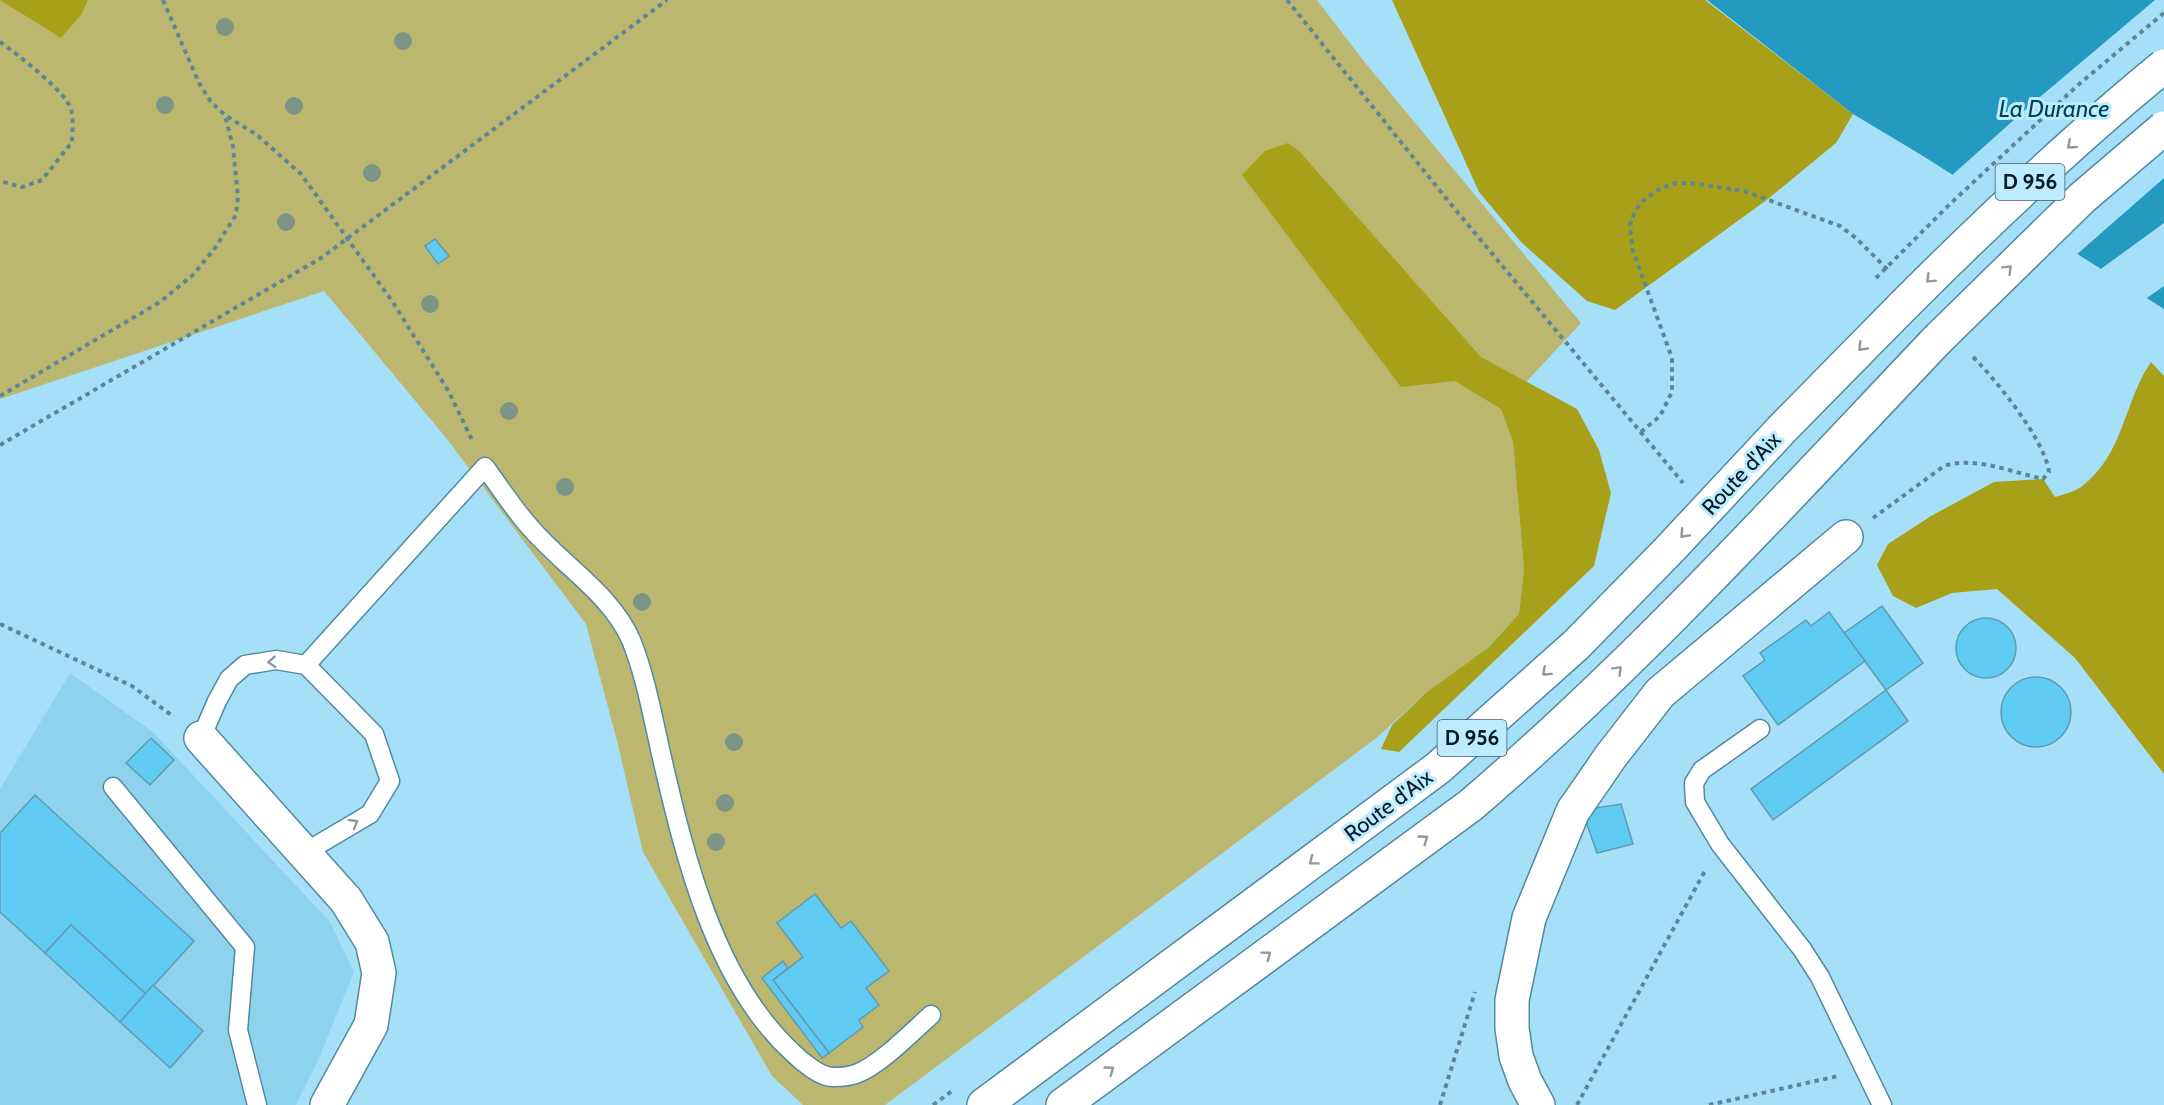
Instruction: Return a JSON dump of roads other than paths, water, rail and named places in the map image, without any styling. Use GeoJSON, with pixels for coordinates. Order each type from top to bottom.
{"type":"FeatureCollection","features":[{"type":"Feature","properties":{"kind":"main road","name":"Route d'Aix"},"geometry":{"type":"LineString","coordinates":[[973,1095],[1438,768],[1494,720],[1576,645],[1902,306],[1984,225],[2045,167],[2164,66]]}},
{"type":"Feature","properties":{"kind":"main road","name":"D 956"},"geometry":{"type":"LineString","coordinates":[[1063,1105],[1471,805],[1533,752],[1607,681],[1761,525],[1937,340],[2082,198],[2164,128]]}},
{"type":"Feature","properties":{"kind":"main road"},"geometry":{"type":"LineString","coordinates":[[1538,1105],[1525,1081],[1516,1056],[1512,1028],[1512,1000],[1529,918],[1573,811],[1611,756],[1660,693],[1846,537]]}},
{"type":"Feature","properties":{"kind":"main road"},"geometry":{"type":"LineString","coordinates":[[201,738],[346,900],[372,942],[379,973],[371,1025],[327,1105]]}},
{"type":"Feature","properties":{"kind":"lane"},"geometry":{"type":"LineString","coordinates":[[306,665],[485,467],[538,536],[594,589],[630,638],[646,687],[684,849],[722,954],[733,976],[778,1040],[806,1065],[831,1078],[856,1074],[872,1066],[931,1015]]}},
{"type":"Feature","properties":{"kind":"lane"},"geometry":{"type":"LineString","coordinates":[[201,738],[217,701],[230,679],[245,665],[276,660],[306,665],[374,734],[390,781],[370,813],[304,854]]}},
{"type":"Feature","properties":{"kind":"lane"},"geometry":{"type":"LineString","coordinates":[[1760,729],[1702,770],[1694,783],[1695,802],[1720,844],[1802,949],[1820,977],[1882,1105]]}},
{"type":"Feature","properties":{"kind":"lane"},"geometry":{"type":"LineString","coordinates":[[112,787],[245,947],[238,1030],[257,1105]]}},
{"type":"Feature","properties":{"kind":"water","name":"La Durance"},"geometry":{"type":"Polygon","coordinates":[[[1707,0],[2164,0],[2164,309],[1853,114],[1707,0]]]}}]}
